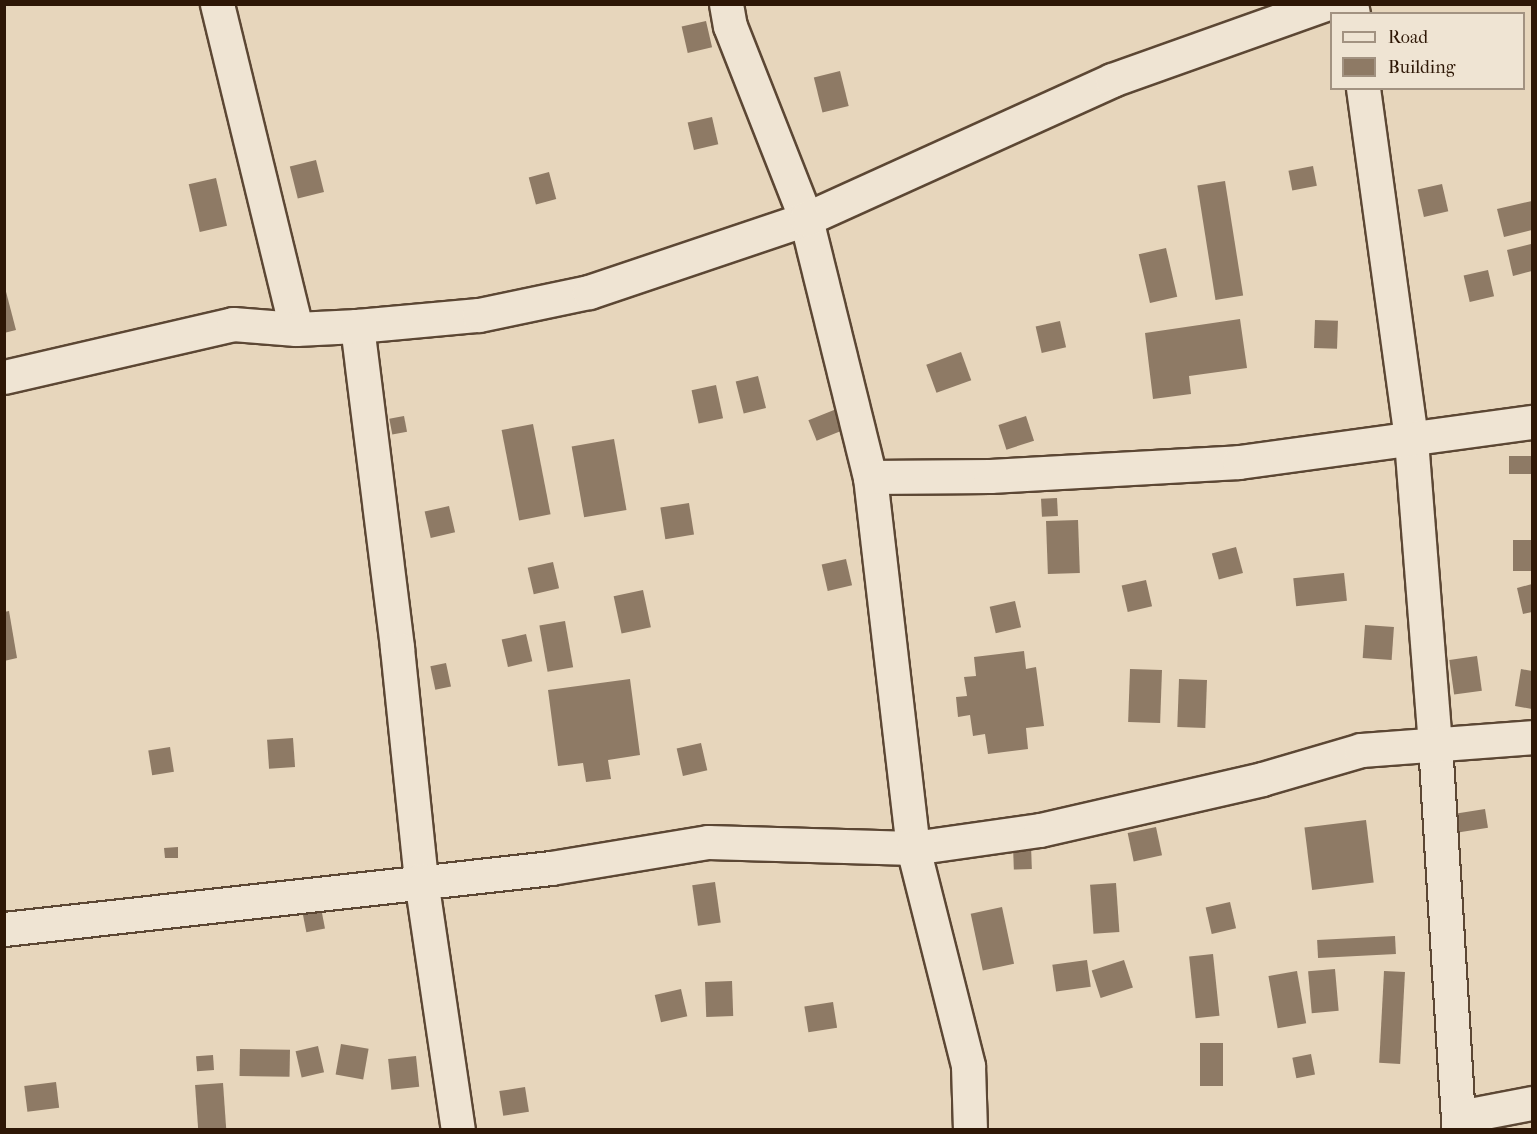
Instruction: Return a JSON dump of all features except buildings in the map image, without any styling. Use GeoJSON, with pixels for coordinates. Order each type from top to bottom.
{"type":"FeatureCollection","features":[{"type":"Feature","properties":{"kind":"street"},"geometry":{"type":"LineString","coordinates":[[217,4],[296,329]]}},
{"type":"Feature","properties":{"kind":"street"},"geometry":{"type":"LineString","coordinates":[[726,4],[730,26],[806,219],[870,477],[913,848],[968,1066],[970,1130]]}},
{"type":"Feature","properties":{"kind":"street"},"geometry":{"type":"LineString","coordinates":[[4,377],[233,324],[296,329],[357,326],[479,315],[589,292],[806,219],[1112,80],[1285,11],[1326,4]]}},
{"type":"Feature","properties":{"kind":"street"},"geometry":{"type":"LineString","coordinates":[[1363,90],[1411,440],[1435,743],[1459,1123],[1533,1103]]}},
{"type":"Feature","properties":{"kind":"street"},"geometry":{"type":"LineString","coordinates":[[357,326],[397,648],[421,880],[458,1130]]}},
{"type":"Feature","properties":{"kind":"street"},"geometry":{"type":"LineString","coordinates":[[870,477],[1002,476],[1239,462],[1533,422]]}},
{"type":"Feature","properties":{"kind":"street"},"geometry":{"type":"LineString","coordinates":[[4,928],[421,880],[550,868],[708,843],[913,848],[1040,830],[1262,779],[1361,750],[1533,737]]}}]}
